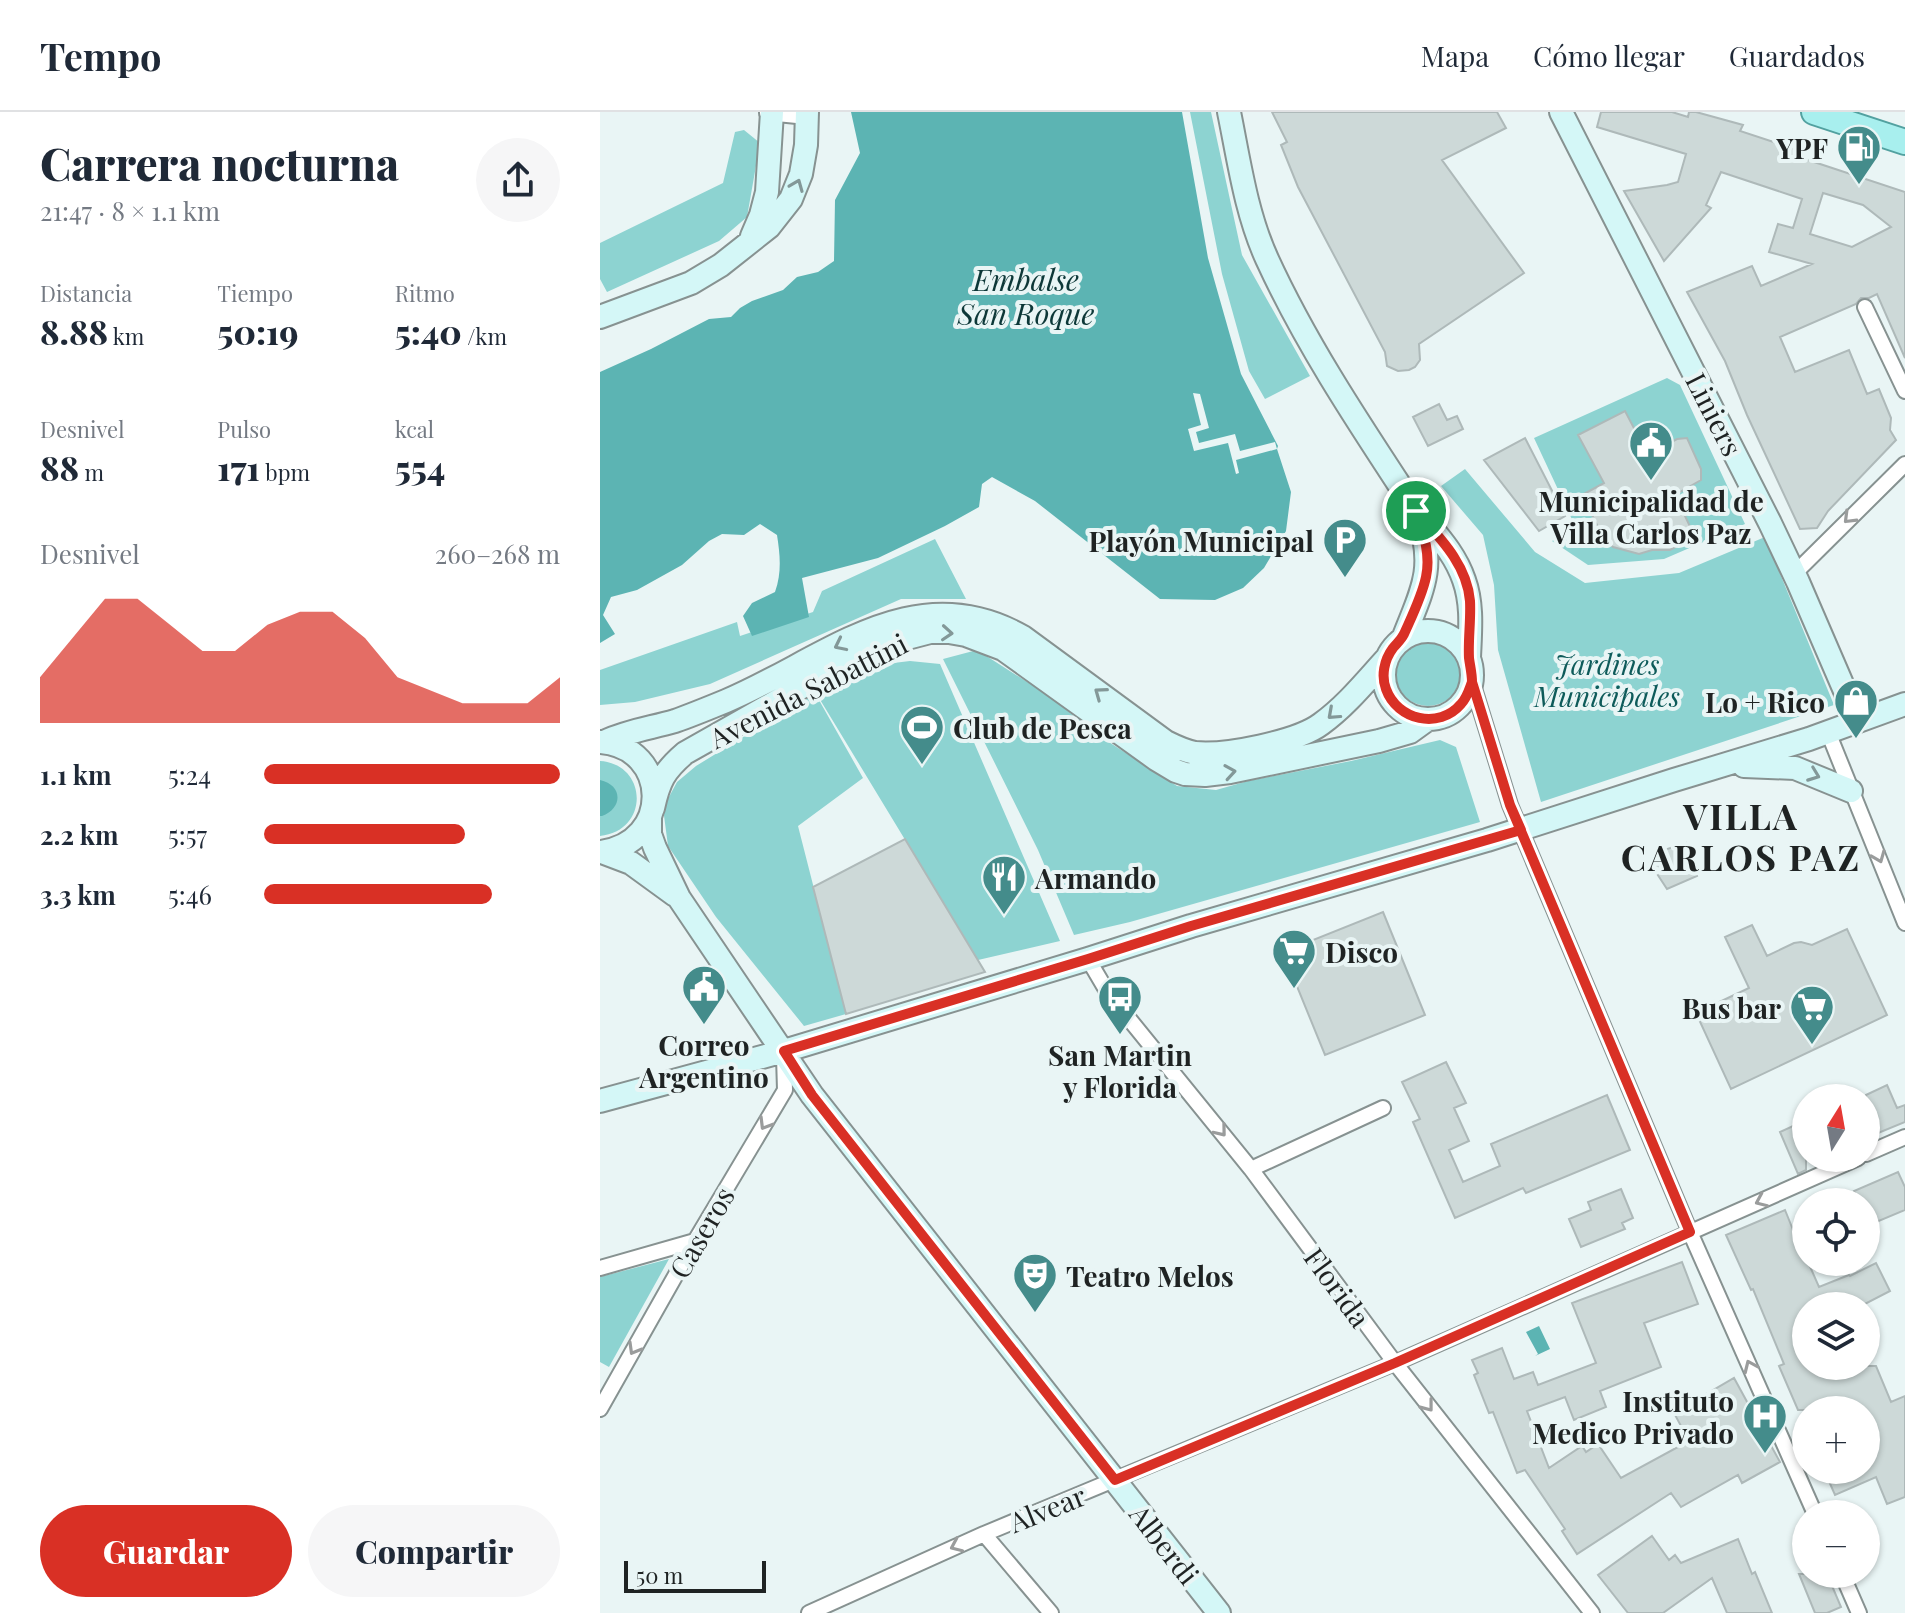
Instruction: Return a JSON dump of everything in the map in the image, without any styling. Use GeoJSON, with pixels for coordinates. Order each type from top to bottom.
{"type":"FeatureCollection","features":[{"type":"Feature","properties":{"kind":"main road"},"geometry":{"type":"LineString","coordinates":[[1229,112],[1249,205],[1266,257],[1324,365],[1412,504],[1455,558],[1469,596],[1472,682],[1461,705],[1440,718],[1413,717],[1391,699],[1385,686],[1384,672],[1393,647],[1414,633],[1441,632],[1453,638],[1469,658]]}},
{"type":"Feature","properties":{"kind":"main road","name":"Liniers"},"geometry":{"type":"LineString","coordinates":[[1561,112],[1794,574],[1858,721]]}},
{"type":"Feature","properties":{"kind":"main road"},"geometry":{"type":"LineString","coordinates":[[1814,112],[1905,142]]}},
{"type":"Feature","properties":{"kind":"main road"},"geometry":{"type":"LineString","coordinates":[[750,241],[767,192],[769,113]]}},
{"type":"Feature","properties":{"kind":"main road"},"geometry":{"type":"LineString","coordinates":[[600,316],[691,283],[721,265],[769,227],[791,199],[801,174],[807,114]]}},
{"type":"Feature","properties":{"kind":"main road"},"geometry":{"type":"LineString","coordinates":[[1858,127],[1905,127]]}},
{"type":"Feature","properties":{"kind":"main road"},"geometry":{"type":"LineString","coordinates":[[1403,639],[1426,576],[1428,558],[1425,537],[1412,504]]}},
{"type":"Feature","properties":{"kind":"main road","name":"Avenida Sabattini"},"geometry":{"type":"LineString","coordinates":[[602,742],[676,720],[725,701],[873,628],[937,613],[985,620],[1007,628],[1166,742],[1179,749],[1199,753],[1273,743],[1306,733],[1329,718],[1387,658]]}},
{"type":"Feature","properties":{"kind":"main road","name":"Avenida Sabattini"},"geometry":{"type":"LineString","coordinates":[[651,814],[657,787],[669,766],[685,753],[818,678],[888,643],[930,632],[966,635],[1003,649],[1156,759],[1185,774],[1230,772],[1364,745],[1410,732],[1428,719]]}},
{"type":"Feature","properties":{"kind":"main road"},"geometry":{"type":"LineString","coordinates":[[600,1101],[784,1051],[1191,926],[1521,830],[1828,732],[1905,704]]}},
{"type":"Feature","properties":{"kind":"main road","name":"Alberdi"},"geometry":{"type":"LineString","coordinates":[[602,742],[629,751],[647,770],[654,795],[650,834],[679,898],[812,1095],[1219,1613]]}},
{"type":"Feature","properties":{"kind":"main road"},"geometry":{"type":"LineString","coordinates":[[1719,766],[1795,768],[1851,791]]}},
{"type":"Feature","properties":{"kind":"main road"},"geometry":{"type":"LineString","coordinates":[[601,852],[630,842],[642,832],[651,814]]}},
{"type":"Feature","properties":{"kind":"main road","name":"Alberdi"},"geometry":{"type":"LineString","coordinates":[[601,852],[631,863],[679,898]]}},
{"type":"Feature","properties":{"kind":"street"},"geometry":{"type":"LineString","coordinates":[[769,113],[807,114]]}},
{"type":"Feature","properties":{"kind":"street"},"geometry":{"type":"LineString","coordinates":[[1865,307],[1905,391]]}},
{"type":"Feature","properties":{"kind":"street"},"geometry":{"type":"LineString","coordinates":[[1794,574],[1905,464]]}},
{"type":"Feature","properties":{"kind":"street"},"geometry":{"type":"LineString","coordinates":[[1472,682],[1510,805],[1690,1232],[1809,1500]]}},
{"type":"Feature","properties":{"kind":"street"},"geometry":{"type":"LineString","coordinates":[[1828,732],[1905,923]]}},
{"type":"Feature","properties":{"kind":"street","name":"Florida"},"geometry":{"type":"LineString","coordinates":[[1088,959],[1108,993],[1251,1169],[1395,1363],[1592,1613]]}},
{"type":"Feature","properties":{"kind":"street","name":"Caseros"},"geometry":{"type":"LineString","coordinates":[[600,1409],[785,1090],[784,1051]]}},
{"type":"Feature","properties":{"kind":"street"},"geometry":{"type":"LineString","coordinates":[[1251,1169],[1383,1108]]}},
{"type":"Feature","properties":{"kind":"street"},"geometry":{"type":"LineString","coordinates":[[1880,1148],[1905,1137]]}},
{"type":"Feature","properties":{"kind":"street","name":"Alvear"},"geometry":{"type":"LineString","coordinates":[[809,1613],[984,1534],[1395,1363],[1826,1172]]}},
{"type":"Feature","properties":{"kind":"street"},"geometry":{"type":"LineString","coordinates":[[600,1268],[695,1241]]}},
{"type":"Feature","properties":{"kind":"street"},"geometry":{"type":"LineString","coordinates":[[984,1534],[1051,1613]]}},
{"type":"Feature","properties":{"kind":"street"},"geometry":{"type":"LineString","coordinates":[[1848,1588],[1859,1613]]}},
{"type":"Feature","properties":{"kind":"green space"},"geometry":{"type":"Polygon","coordinates":[[[1190,112],[1211,112],[1242,255],[1310,376],[1265,399],[1249,371],[1222,274],[1190,112]]]}},
{"type":"Feature","properties":{"kind":"green space"},"geometry":{"type":"Polygon","coordinates":[[[744,130],[760,143],[747,217],[719,241],[607,292],[600,279],[600,243],[723,183],[735,132],[744,130]]]}},
{"type":"Feature","properties":{"kind":"green space"},"geometry":{"type":"Polygon","coordinates":[[[1667,378],[1680,385],[1745,524],[1664,559],[1588,565],[1552,541],[1576,528],[1534,438],[1667,378]]]}},
{"type":"Feature","properties":{"kind":"green space","name":"Jardines Municipales"},"geometry":{"type":"Polygon","coordinates":[[[1465,469],[1535,552],[1585,583],[1679,573],[1765,537],[1834,705],[1541,802],[1498,650],[1494,585],[1483,535],[1441,486],[1465,469]]]}},
{"type":"Feature","properties":{"kind":"green space"},"geometry":{"type":"Polygon","coordinates":[[[935,539],[966,599],[901,599],[710,684],[635,702],[600,705],[600,670],[737,622],[740,636],[813,612],[822,591],[935,539]]]}},
{"type":"Feature","properties":{"kind":"green space"},"geometry":{"type":"Polygon","coordinates":[[[1428,642],[1440,644],[1451,651],[1458,662],[1458,686],[1451,697],[1440,704],[1428,706],[1416,704],[1405,697],[1398,686],[1396,674],[1398,662],[1405,651],[1416,644],[1428,642]]]}},
{"type":"Feature","properties":{"kind":"green space"},"geometry":{"type":"Polygon","coordinates":[[[977,650],[1046,694],[1101,737],[1177,786],[1216,790],[1440,740],[1456,747],[1480,822],[1130,922],[1074,935],[1038,850],[943,659],[977,650]]]}},
{"type":"Feature","properties":{"kind":"green space","name":"Club de Pesca"},"geometry":{"type":"Polygon","coordinates":[[[910,661],[940,664],[1060,941],[978,960],[816,693],[877,665],[910,661]]]}},
{"type":"Feature","properties":{"kind":"green space"},"geometry":{"type":"Polygon","coordinates":[[[815,693],[863,778],[798,826],[846,1014],[804,1026],[716,917],[668,846],[663,808],[677,782],[696,766],[815,693]]]}},
{"type":"Feature","properties":{"kind":"green space"},"geometry":{"type":"Polygon","coordinates":[[[600,761],[616,765],[627,773],[637,798],[635,811],[628,823],[600,836],[600,761]]]}},
{"type":"Feature","properties":{"kind":"green space"},"geometry":{"type":"Polygon","coordinates":[[[669,1259],[609,1367],[600,1362],[600,1277],[669,1259]]]}},
{"type":"Feature","properties":{"kind":"water","name":"Embalse San Roque"},"geometry":{"type":"Polygon","coordinates":[[[851,112],[1182,112],[1208,258],[1241,374],[1278,446],[1291,492],[1286,531],[1264,568],[1243,588],[1215,600],[1160,599],[1035,501],[992,477],[982,484],[979,507],[945,526],[878,558],[802,578],[809,617],[752,636],[743,616],[752,603],[775,592],[780,570],[777,535],[760,524],[744,535],[722,534],[709,541],[682,565],[637,590],[611,597],[603,615],[615,634],[600,643],[600,372],[709,319],[731,317],[752,301],[783,290],[797,277],[818,272],[834,261],[835,200],[860,153],[851,112]]]}},
{"type":"Feature","properties":{"kind":"water"},"geometry":{"type":"Polygon","coordinates":[[[600,780],[613,787],[618,797],[614,808],[602,816],[600,816],[600,780]]]}},
{"type":"Feature","properties":{"kind":"water"},"geometry":{"type":"Polygon","coordinates":[[[1539,1326],[1550,1349],[1535,1356],[1538,1354],[1526,1332],[1539,1326]]]}},
{"type":"Feature","properties":{"kind":"pier"},"geometry":{"type":"Polygon","coordinates":[[[1193,393],[1200,394],[1209,428],[1196,432],[1199,443],[1235,434],[1240,451],[1275,442],[1277,449],[1236,460],[1239,473],[1236,474],[1228,443],[1194,451],[1188,429],[1201,425],[1193,393]]]}},
{"type":"Feature","properties":{"kind":"building"},"geometry":{"type":"Polygon","coordinates":[[[1272,112],[1497,112],[1506,128],[1442,160],[1524,273],[1419,344],[1420,360],[1415,367],[1398,371],[1387,366],[1385,352],[1298,187],[1281,145],[1287,142],[1272,112]]]}},
{"type":"Feature","properties":{"kind":"building"},"geometry":{"type":"Polygon","coordinates":[[[1601,112],[1672,112],[1688,117],[1689,112],[1696,112],[1743,125],[1740,131],[1798,150],[1796,156],[1905,192],[1905,358],[1877,294],[1861,298],[1856,304],[1780,337],[1795,372],[1849,350],[1867,394],[1879,389],[1891,418],[1890,430],[1896,440],[1828,511],[1817,528],[1800,529],[1725,361],[1687,292],[1752,266],[1761,286],[1812,264],[1769,252],[1778,224],[1793,228],[1802,199],[1721,172],[1706,205],[1711,208],[1664,261],[1624,191],[1678,182],[1686,154],[1597,127],[1601,112]],[[1823,193],[1810,234],[1852,247],[1891,227],[1863,205],[1823,193]]]}},
{"type":"Feature","properties":{"kind":"building"},"geometry":{"type":"Polygon","coordinates":[[[1439,404],[1447,420],[1457,416],[1463,429],[1428,446],[1413,417],[1439,404]]]}},
{"type":"Feature","properties":{"kind":"building","name":"Municipalidad de Villa Carlos Paz"},"geometry":{"type":"Polygon","coordinates":[[[1625,411],[1648,455],[1677,439],[1687,438],[1701,469],[1701,480],[1675,495],[1695,537],[1670,550],[1639,554],[1613,547],[1603,537],[1582,495],[1604,483],[1578,435],[1625,411]]]}},
{"type":"Feature","properties":{"kind":"building"},"geometry":{"type":"Polygon","coordinates":[[[1525,438],[1565,516],[1539,531],[1484,460],[1525,438]]]}},
{"type":"Feature","properties":{"kind":"building"},"geometry":{"type":"Polygon","coordinates":[[[905,839],[985,972],[846,1014],[813,887],[905,839]]]}},
{"type":"Feature","properties":{"kind":"building"},"geometry":{"type":"Polygon","coordinates":[[[1686,843],[1697,876],[1667,889],[1650,863],[1660,859],[1667,849],[1686,843]]]}},
{"type":"Feature","properties":{"kind":"building"},"geometry":{"type":"Polygon","coordinates":[[[1383,912],[1425,1015],[1325,1055],[1283,952],[1383,912]]]}},
{"type":"Feature","properties":{"kind":"building"},"geometry":{"type":"Polygon","coordinates":[[[1752,925],[1767,956],[1794,943],[1812,945],[1847,929],[1887,1015],[1731,1089],[1696,1013],[1749,988],[1725,937],[1752,925]]]}},
{"type":"Feature","properties":{"kind":"building"},"geometry":{"type":"Polygon","coordinates":[[[1446,1062],[1466,1103],[1454,1108],[1469,1141],[1449,1150],[1463,1182],[1500,1166],[1491,1144],[1607,1095],[1630,1150],[1526,1193],[1523,1188],[1455,1218],[1413,1122],[1420,1119],[1402,1082],[1446,1062]]]}},
{"type":"Feature","properties":{"kind":"building"},"geometry":{"type":"Polygon","coordinates":[[[1887,1085],[1897,1108],[1905,1105],[1905,1122],[1880,1132],[1880,1088],[1887,1085]]]}},
{"type":"Feature","properties":{"kind":"building"},"geometry":{"type":"Polygon","coordinates":[[[1792,1126],[1792,1160],[1780,1132],[1792,1126]]]}},
{"type":"Feature","properties":{"kind":"building"},"geometry":{"type":"Polygon","coordinates":[[[1898,1172],[1905,1187],[1905,1210],[1880,1220],[1880,1188],[1861,1188],[1898,1172]]]}},
{"type":"Feature","properties":{"kind":"building"},"geometry":{"type":"Polygon","coordinates":[[[1621,1189],[1633,1218],[1622,1223],[1625,1229],[1581,1247],[1569,1219],[1591,1210],[1588,1202],[1621,1189]]]}},
{"type":"Feature","properties":{"kind":"building"},"geometry":{"type":"Polygon","coordinates":[[[1785,1210],[1792,1227],[1792,1276],[1814,1276],[1819,1287],[1846,1276],[1880,1276],[1880,1271],[1890,1291],[1880,1296],[1880,1292],[1792,1292],[1792,1380],[1880,1380],[1880,1376],[1891,1402],[1905,1396],[1905,1497],[1887,1504],[1879,1484],[1880,1396],[1792,1396],[1779,1366],[1784,1364],[1753,1289],[1726,1235],[1785,1210]]]}},
{"type":"Feature","properties":{"kind":"building"},"geometry":{"type":"Polygon","coordinates":[[[1682,1262],[1698,1304],[1644,1323],[1661,1367],[1600,1391],[1606,1407],[1574,1420],[1565,1397],[1527,1411],[1549,1468],[1582,1446],[1586,1452],[1598,1444],[1621,1478],[1689,1441],[1674,1413],[1734,1378],[1780,1462],[1742,1483],[1738,1475],[1681,1507],[1671,1493],[1577,1554],[1562,1531],[1565,1529],[1525,1470],[1517,1473],[1493,1412],[1489,1413],[1474,1375],[1478,1373],[1472,1360],[1502,1348],[1514,1379],[1533,1372],[1538,1385],[1596,1363],[1572,1303],[1682,1262]]]}},
{"type":"Feature","properties":{"kind":"building"},"geometry":{"type":"Polygon","coordinates":[[[1830,1484],[1860,1484],[1835,1495],[1830,1484]]]}},
{"type":"Feature","properties":{"kind":"building"},"geometry":{"type":"Polygon","coordinates":[[[1652,1536],[1669,1560],[1675,1555],[1681,1563],[1738,1539],[1772,1613],[1727,1613],[1712,1578],[1663,1613],[1628,1613],[1598,1575],[1652,1536]]]}},
{"type":"Feature","properties":{"kind":"building"},"geometry":{"type":"Polygon","coordinates":[[[1805,1588],[1833,1588],[1841,1607],[1827,1613],[1815,1613],[1805,1588]]]}},
{"type":"Feature","properties":{"kind":"place","name":"YPF"},"geometry":{"type":"Point","coordinates":[1859,186]}},
{"type":"Feature","properties":{"kind":"place","name":"Municipalidad de Villa Carlos Paz"},"geometry":{"type":"Point","coordinates":[1651,482]}},
{"type":"Feature","properties":{"kind":"place","name":"Playón Municipal"},"geometry":{"type":"Point","coordinates":[1345,579]}},
{"type":"Feature","properties":{"kind":"place","name":"Lo + Rico"},"geometry":{"type":"Point","coordinates":[1856,740]}},
{"type":"Feature","properties":{"kind":"place","name":"Club de Pesca"},"geometry":{"type":"Point","coordinates":[922,766]}},
{"type":"Feature","properties":{"kind":"place","name":"Armando"},"geometry":{"type":"Point","coordinates":[1004,916]}},
{"type":"Feature","properties":{"kind":"place","name":"Disco"},"geometry":{"type":"Point","coordinates":[1294,990]}},
{"type":"Feature","properties":{"kind":"place","name":"Correo Argentino"},"geometry":{"type":"Point","coordinates":[704,1026]}},
{"type":"Feature","properties":{"kind":"place","name":"San Martin y Florida"},"geometry":{"type":"Point","coordinates":[1120,1036]}},
{"type":"Feature","properties":{"kind":"place","name":"Bus bar"},"geometry":{"type":"Point","coordinates":[1812,1046]}},
{"type":"Feature","properties":{"kind":"place","name":"Teatro Melos"},"geometry":{"type":"Point","coordinates":[1035,1314]}},
{"type":"Feature","properties":{"kind":"place","name":"Instituto Medico Privado"},"geometry":{"type":"Point","coordinates":[1765,1455]}},
{"type":"Feature","properties":{"kind":"district","name":"VILLA CARLOS PAZ"},"geometry":{"type":"Point","coordinates":[1741,836]}},
{"type":"Feature","properties":{"kind":"route"},"geometry":{"type":"LineString","coordinates":[[1416,511],[1425,537],[1428,558],[1426,576],[1403,639],[1393,647],[1387,658],[1385,686],[1401,710],[1413,717],[1428,719],[1452,713],[1461,705],[1472,682],[1491,744],[1510,805],[1594,1002],[1690,1232],[1395,1363],[1115,1480],[812,1095],[784,1051],[1191,926],[1487,840],[1521,830],[1510,805],[1472,682],[1469,596],[1455,558],[1416,511]]}}]}
